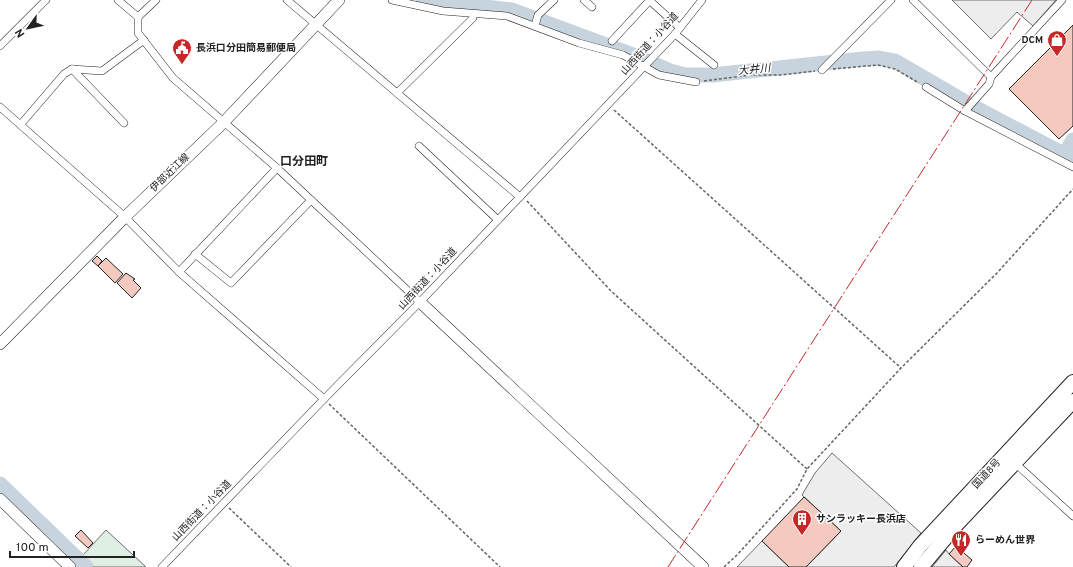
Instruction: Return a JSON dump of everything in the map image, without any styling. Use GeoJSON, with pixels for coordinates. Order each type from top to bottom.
{"type":"FeatureCollection","features":[{"type":"Feature","properties":{"kind":"highway","name":"国道8号"},"geometry":{"type":"LineString","coordinates":[[904,567],[920,546],[1073,382]]}},
{"type":"Feature","properties":{"kind":"highway","name":"国道8号"},"geometry":{"type":"LineString","coordinates":[[921,567],[957,524],[1073,401]]}},
{"type":"Feature","properties":{"kind":"main road","name":"伊部近江線"},"geometry":{"type":"LineString","coordinates":[[0,344],[125,217],[224,122],[339,0]]}},
{"type":"Feature","properties":{"kind":"main road"},"geometry":{"type":"LineString","coordinates":[[420,302],[703,567]]}},
{"type":"Feature","properties":{"kind":"main road"},"geometry":{"type":"LineString","coordinates":[[0,499],[70,567]]}},
{"type":"Feature","properties":{"kind":"street"},"geometry":{"type":"LineString","coordinates":[[0,46],[46,0]]}},
{"type":"Feature","properties":{"kind":"street"},"geometry":{"type":"LineString","coordinates":[[118,0],[138,17]]}},
{"type":"Feature","properties":{"kind":"street"},"geometry":{"type":"LineString","coordinates":[[156,0],[138,17],[138,33],[173,78],[277,168],[420,302]]}},
{"type":"Feature","properties":{"kind":"street"},"geometry":{"type":"LineString","coordinates":[[287,0],[521,196]]}},
{"type":"Feature","properties":{"kind":"street"},"geometry":{"type":"LineString","coordinates":[[392,0],[443,11],[507,16],[579,43],[622,55],[660,75],[696,82]]}},
{"type":"Feature","properties":{"kind":"street"},"geometry":{"type":"LineString","coordinates":[[535,26],[538,15],[554,0]]}},
{"type":"Feature","properties":{"kind":"street"},"geometry":{"type":"LineString","coordinates":[[584,0],[592,7]]}},
{"type":"Feature","properties":{"kind":"street"},"geometry":{"type":"LineString","coordinates":[[612,41],[649,0],[680,28]]}},
{"type":"Feature","properties":{"kind":"street","name":"山西街道：小谷道"},"geometry":{"type":"LineString","coordinates":[[162,567],[521,196],[675,34],[702,0]]}},
{"type":"Feature","properties":{"kind":"street"},"geometry":{"type":"LineString","coordinates":[[822,70],[891,0]]}},
{"type":"Feature","properties":{"kind":"street"},"geometry":{"type":"LineString","coordinates":[[913,0],[991,77]]}},
{"type":"Feature","properties":{"kind":"street"},"geometry":{"type":"LineString","coordinates":[[965,111],[989,84],[991,77],[1062,0]]}},
{"type":"Feature","properties":{"kind":"street"},"geometry":{"type":"LineString","coordinates":[[398,93],[473,18],[473,14]]}},
{"type":"Feature","properties":{"kind":"street"},"geometry":{"type":"LineString","coordinates":[[675,34],[714,65]]}},
{"type":"Feature","properties":{"kind":"street"},"geometry":{"type":"LineString","coordinates":[[20,124],[64,74],[72,69],[102,71],[144,40]]}},
{"type":"Feature","properties":{"kind":"street"},"geometry":{"type":"LineString","coordinates":[[72,69],[124,122]]}},
{"type":"Feature","properties":{"kind":"street"},"geometry":{"type":"LineString","coordinates":[[926,86],[965,111],[1073,167]]}},
{"type":"Feature","properties":{"kind":"street"},"geometry":{"type":"LineString","coordinates":[[0,107],[125,217],[179,272],[324,399]]}},
{"type":"Feature","properties":{"kind":"street"},"geometry":{"type":"LineString","coordinates":[[419,146],[498,220]]}},
{"type":"Feature","properties":{"kind":"street"},"geometry":{"type":"LineString","coordinates":[[179,272],[277,168]]}},
{"type":"Feature","properties":{"kind":"street"},"geometry":{"type":"LineString","coordinates":[[195,254],[231,283],[311,200]]}},
{"type":"Feature","properties":{"kind":"street"},"geometry":{"type":"LineString","coordinates":[[1015,463],[1073,516]]}},
{"type":"Feature","properties":{"kind":"path"},"geometry":{"type":"LineString","coordinates":[[696,82],[750,75],[781,75],[878,65],[895,69],[926,86]]}},
{"type":"Feature","properties":{"kind":"path"},"geometry":{"type":"LineString","coordinates":[[608,104],[901,368]]}},
{"type":"Feature","properties":{"kind":"path"},"geometry":{"type":"LineString","coordinates":[[724,567],[737,555],[797,489],[807,469],[901,368],[997,273],[1073,189]]}},
{"type":"Feature","properties":{"kind":"path"},"geometry":{"type":"LineString","coordinates":[[521,196],[611,290],[807,469]]}},
{"type":"Feature","properties":{"kind":"path"},"geometry":{"type":"LineString","coordinates":[[324,399],[500,567]]}},
{"type":"Feature","properties":{"kind":"path"},"geometry":{"type":"LineString","coordinates":[[224,503],[291,567]]}},
{"type":"Feature","properties":{"kind":"green space"},"geometry":{"type":"Polygon","coordinates":[[[106,530],[146,567],[94,567],[83,555],[106,530]]]}},
{"type":"Feature","properties":{"kind":"shaded area"},"geometry":{"type":"Polygon","coordinates":[[[952,0],[1056,0],[1033,26],[1017,12],[991,39],[952,0]]]}},
{"type":"Feature","properties":{"kind":"shaded area"},"geometry":{"type":"Polygon","coordinates":[[[832,453],[921,533],[894,567],[806,567],[841,531],[802,495],[815,473],[832,453]]]}},
{"type":"Feature","properties":{"kind":"shaded area"},"geometry":{"type":"Polygon","coordinates":[[[762,541],[789,567],[737,567],[762,541]]]}},
{"type":"Feature","properties":{"kind":"shaded area"},"geometry":{"type":"Polygon","coordinates":[[[946,550],[949,554],[963,567],[932,567],[946,550]]]}},
{"type":"Feature","properties":{"kind":"building","name":"DCM"},"geometry":{"type":"Polygon","coordinates":[[[1073,25],[1073,126],[1059,139],[1009,89],[1073,25]]]}},
{"type":"Feature","properties":{"kind":"building"},"geometry":{"type":"Polygon","coordinates":[[[97,256],[102,261],[98,266],[92,261],[97,256]]]}},
{"type":"Feature","properties":{"kind":"building"},"geometry":{"type":"Polygon","coordinates":[[[106,258],[123,274],[115,283],[98,266],[106,258]]]}},
{"type":"Feature","properties":{"kind":"building"},"geometry":{"type":"Polygon","coordinates":[[[126,273],[135,279],[133,280],[141,288],[132,298],[117,283],[126,273]]]}},
{"type":"Feature","properties":{"kind":"building","name":"サンラッキー長浜店"},"geometry":{"type":"Polygon","coordinates":[[[804,497],[841,531],[806,567],[789,567],[762,541],[804,497]]]}},
{"type":"Feature","properties":{"kind":"building"},"geometry":{"type":"Polygon","coordinates":[[[81,530],[93,543],[88,548],[75,536],[81,530]]]}},
{"type":"Feature","properties":{"kind":"building","name":"らーめん世界"},"geometry":{"type":"Polygon","coordinates":[[[956,546],[972,560],[967,567],[963,567],[949,554],[956,546]]]}},
{"type":"Feature","properties":{"kind":"waterway","name":"大井川"},"geometry":{"type":"LineString","coordinates":[[423,0],[512,10],[633,55],[670,71],[685,75],[712,75],[863,59],[879,58],[895,61],[974,107],[1073,159]]}},
{"type":"Feature","properties":{"kind":"waterway"},"geometry":{"type":"LineString","coordinates":[[1065,154],[1073,140]]}},
{"type":"Feature","properties":{"kind":"waterway"},"geometry":{"type":"LineString","coordinates":[[0,484],[86,567]]}},
{"type":"Feature","properties":{"kind":"power"},"geometry":{"type":"LineString","coordinates":[[668,567],[1032,0]]}},
{"type":"Feature","properties":{"kind":"place","name":"DCM"},"geometry":{"type":"Point","coordinates":[1057,57]}},
{"type":"Feature","properties":{"kind":"place","name":"長浜口分田簡易郵便局"},"geometry":{"type":"Point","coordinates":[182,65]}},
{"type":"Feature","properties":{"kind":"place","name":"サンラッキー長浜店"},"geometry":{"type":"Point","coordinates":[802,536]}},
{"type":"Feature","properties":{"kind":"place","name":"らーめん世界"},"geometry":{"type":"Point","coordinates":[961,557]}},
{"type":"Feature","properties":{"kind":"district","name":"口分田町"},"geometry":{"type":"Point","coordinates":[304,162]}}]}
